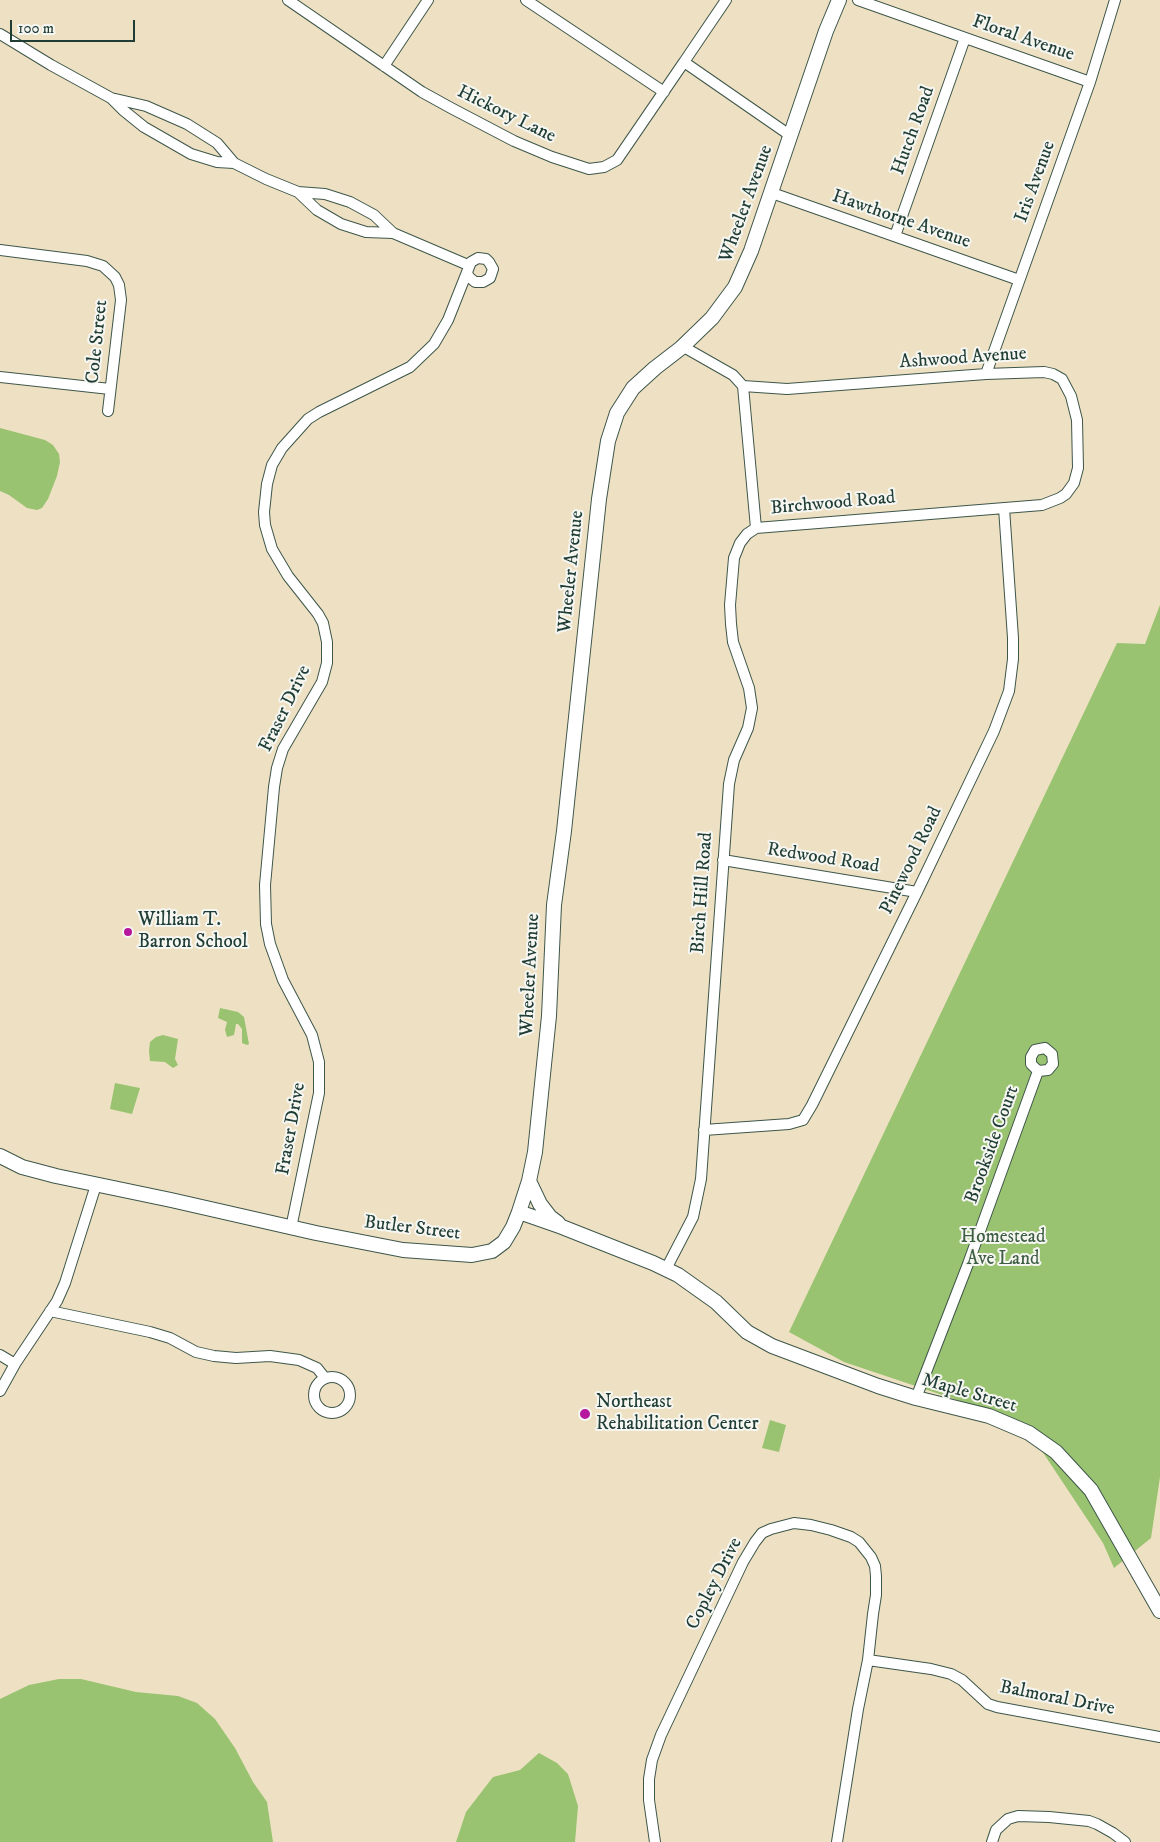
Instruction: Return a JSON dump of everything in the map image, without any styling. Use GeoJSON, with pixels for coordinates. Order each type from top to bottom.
{"type":"FeatureCollection","features":[{"type":"Feature","properties":{"kind":"street","name":"Hickory Lane"},"geometry":{"type":"LineString","coordinates":[[288,0],[422,92],[479,124],[552,158],[589,169],[604,167],[618,160],[726,0]]}},
{"type":"Feature","properties":{"kind":"street"},"geometry":{"type":"LineString","coordinates":[[384,66],[428,0]]}},
{"type":"Feature","properties":{"kind":"street"},"geometry":{"type":"LineString","coordinates":[[526,0],[664,92]]}},
{"type":"Feature","properties":{"kind":"street","name":"Wheeler Avenue"},"geometry":{"type":"LineString","coordinates":[[519,1212],[529,1181],[535,1152],[549,1016],[554,905],[564,831],[599,499],[606,450],[613,422],[627,396],[640,380],[682,346],[719,311],[735,287],[752,251],[826,31],[839,0]]}},
{"type":"Feature","properties":{"kind":"street","name":"Floral Avenue"},"geometry":{"type":"LineString","coordinates":[[858,0],[1090,82]]}},
{"type":"Feature","properties":{"kind":"street","name":"Iris Avenue"},"geometry":{"type":"LineString","coordinates":[[986,374],[1090,82],[1115,0]]}},
{"type":"Feature","properties":{"kind":"street"},"geometry":{"type":"LineString","coordinates":[[0,34],[50,65],[111,98],[146,106],[187,124],[217,143],[234,163]]}},
{"type":"Feature","properties":{"kind":"street","name":"Hutch Road"},"geometry":{"type":"LineString","coordinates":[[895,236],[965,38]]}},
{"type":"Feature","properties":{"kind":"street"},"geometry":{"type":"LineString","coordinates":[[684,62],[791,136]]}},
{"type":"Feature","properties":{"kind":"street"},"geometry":{"type":"LineString","coordinates":[[111,98],[130,117],[175,146],[208,160],[234,163],[298,192],[325,194],[350,202],[374,215],[393,234]]}},
{"type":"Feature","properties":{"kind":"street"},"geometry":{"type":"LineString","coordinates":[[298,192],[317,210],[341,224],[366,232],[393,234]]}},
{"type":"Feature","properties":{"kind":"street","name":"Hawthorne Avenue"},"geometry":{"type":"LineString","coordinates":[[772,193],[1019,280]]}},
{"type":"Feature","properties":{"kind":"street","name":"Fraser Drive"},"geometry":{"type":"LineString","coordinates":[[291,1228],[319,1093],[319,1067],[312,1035],[283,980],[270,944],[265,915],[265,885],[277,768],[283,749],[322,682],[328,662],[327,642],[323,623],[288,576],[272,549],[265,525],[266,484],[272,465],[282,448],[308,419],[404,371],[427,352],[443,332],[468,269],[393,234]]}},
{"type":"Feature","properties":{"kind":"street","name":"Cole Street"},"geometry":{"type":"LineString","coordinates":[[0,250],[87,261],[103,266],[115,277],[119,284],[121,300],[108,411]]}},
{"type":"Feature","properties":{"kind":"street"},"geometry":{"type":"LineString","coordinates":[[682,346],[733,375],[743,386]]}},
{"type":"Feature","properties":{"kind":"street","name":"Ashwood Avenue"},"geometry":{"type":"LineString","coordinates":[[743,386],[787,390],[986,374],[1044,372],[1054,374],[1067,387],[1077,420],[1079,439],[1077,476],[1066,494]]}},
{"type":"Feature","properties":{"kind":"street"},"geometry":{"type":"LineString","coordinates":[[0,377],[110,389]]}},
{"type":"Feature","properties":{"kind":"street","name":"Birchwood Road"},"geometry":{"type":"LineString","coordinates":[[743,386],[756,528],[1042,505],[1066,494]]}},
{"type":"Feature","properties":{"kind":"street","name":"Pinewood Road"},"geometry":{"type":"LineString","coordinates":[[704,1130],[789,1124],[802,1120],[812,1105],[917,892],[994,731],[1009,691],[1013,668],[1013,638],[1004,508]]}},
{"type":"Feature","properties":{"kind":"street","name":"Birch Hill Road"},"geometry":{"type":"LineString","coordinates":[[666,1269],[685,1236],[696,1208],[701,1179],[731,772],[734,760],[748,728],[752,708],[750,688],[733,642],[730,605],[732,577],[734,558],[740,543],[747,534],[756,528]]}},
{"type":"Feature","properties":{"kind":"street","name":"Redwood Road"},"geometry":{"type":"LineString","coordinates":[[724,860],[917,892]]}},
{"type":"Feature","properties":{"kind":"street","name":"Brookside Court"},"geometry":{"type":"LineString","coordinates":[[916,1398],[968,1264],[1038,1071]]}},
{"type":"Feature","properties":{"kind":"street","name":"Butler Street"},"geometry":{"type":"LineString","coordinates":[[0,1156],[37,1172],[171,1200],[291,1228],[403,1250],[472,1255],[492,1251],[504,1242],[519,1212]]}},
{"type":"Feature","properties":{"kind":"street"},"geometry":{"type":"LineString","coordinates":[[529,1181],[540,1204],[550,1217],[562,1227]]}},
{"type":"Feature","properties":{"kind":"street"},"geometry":{"type":"LineString","coordinates":[[0,1391],[15,1364],[50,1311],[65,1282],[96,1185]]}},
{"type":"Feature","properties":{"kind":"street"},"geometry":{"type":"LineString","coordinates":[[519,1212],[562,1227],[666,1269]]}},
{"type":"Feature","properties":{"kind":"street","name":"Maple Street"},"geometry":{"type":"LineString","coordinates":[[666,1269],[703,1291],[747,1332],[772,1346],[843,1374],[916,1398],[1002,1420],[1029,1433],[1056,1452],[1091,1490],[1160,1611]]}},
{"type":"Feature","properties":{"kind":"street"},"geometry":{"type":"LineString","coordinates":[[50,1311],[150,1332],[170,1338],[196,1352],[214,1356],[236,1358],[270,1356],[300,1360],[318,1368],[325,1378]]}},
{"type":"Feature","properties":{"kind":"street"},"geometry":{"type":"LineString","coordinates":[[0,1356],[15,1364]]}},
{"type":"Feature","properties":{"kind":"street","name":"Copley Drive"},"geometry":{"type":"LineString","coordinates":[[655,1842],[649,1800],[649,1779],[652,1760],[661,1735],[743,1562],[755,1542],[762,1533],[785,1524],[794,1523],[811,1525],[851,1537],[866,1550],[875,1566],[877,1586],[868,1660],[852,1745],[837,1842]]}},
{"type":"Feature","properties":{"kind":"street","name":"Balmoral Drive"},"geometry":{"type":"LineString","coordinates":[[868,1660],[931,1669],[951,1674],[962,1680],[988,1704],[997,1707],[1160,1737]]}},
{"type":"Feature","properties":{"kind":"street"},"geometry":{"type":"LineString","coordinates":[[992,1842],[996,1830],[1008,1820],[1018,1816],[1049,1816],[1089,1821],[1105,1828],[1125,1842]]}},
{"type":"Feature","properties":{"kind":"green space"},"geometry":{"type":"Polygon","coordinates":[[[0,428],[45,440],[53,445],[59,454],[60,462],[57,476],[48,499],[42,508],[37,510],[27,508],[0,491],[0,428]]]}},
{"type":"Feature","properties":{"kind":"green space","name":"Homestead Ave Land"},"geometry":{"type":"Polygon","coordinates":[[[1160,605],[1160,1477],[1151,1538],[1114,1568],[1103,1543],[1040,1448],[978,1407],[844,1362],[789,1332],[1117,643],[1145,644],[1160,605]]]}},
{"type":"Feature","properties":{"kind":"green space"},"geometry":{"type":"Polygon","coordinates":[[[220,1008],[238,1012],[244,1017],[249,1044],[242,1043],[242,1029],[238,1024],[236,1024],[234,1035],[227,1037],[225,1030],[227,1022],[218,1018],[220,1008]]]}},
{"type":"Feature","properties":{"kind":"green space"},"geometry":{"type":"Polygon","coordinates":[[[163,1035],[178,1039],[175,1059],[178,1065],[173,1068],[165,1062],[150,1061],[150,1042],[156,1037],[163,1035]]]}},
{"type":"Feature","properties":{"kind":"green space"},"geometry":{"type":"Polygon","coordinates":[[[115,1083],[140,1088],[132,1114],[110,1109],[115,1083]]]}},
{"type":"Feature","properties":{"kind":"green space"},"geometry":{"type":"Polygon","coordinates":[[[770,1420],[786,1425],[779,1452],[762,1448],[770,1420]]]}},
{"type":"Feature","properties":{"kind":"green space"},"geometry":{"type":"Polygon","coordinates":[[[59,1679],[81,1679],[136,1692],[178,1696],[197,1703],[215,1719],[235,1748],[253,1782],[267,1802],[273,1842],[0,1842],[0,1699],[29,1685],[59,1679]]]}},
{"type":"Feature","properties":{"kind":"green space"},"geometry":{"type":"Polygon","coordinates":[[[539,1753],[557,1763],[568,1774],[578,1806],[575,1842],[456,1842],[466,1812],[493,1777],[520,1770],[539,1753]]]}},
{"type":"Feature","properties":{"kind":"place","name":"William T. Barron School"},"geometry":{"type":"Point","coordinates":[128,932]}},
{"type":"Feature","properties":{"kind":"place","name":"Northeast Rehabilitation Center"},"geometry":{"type":"Point","coordinates":[585,1414]}}]}
